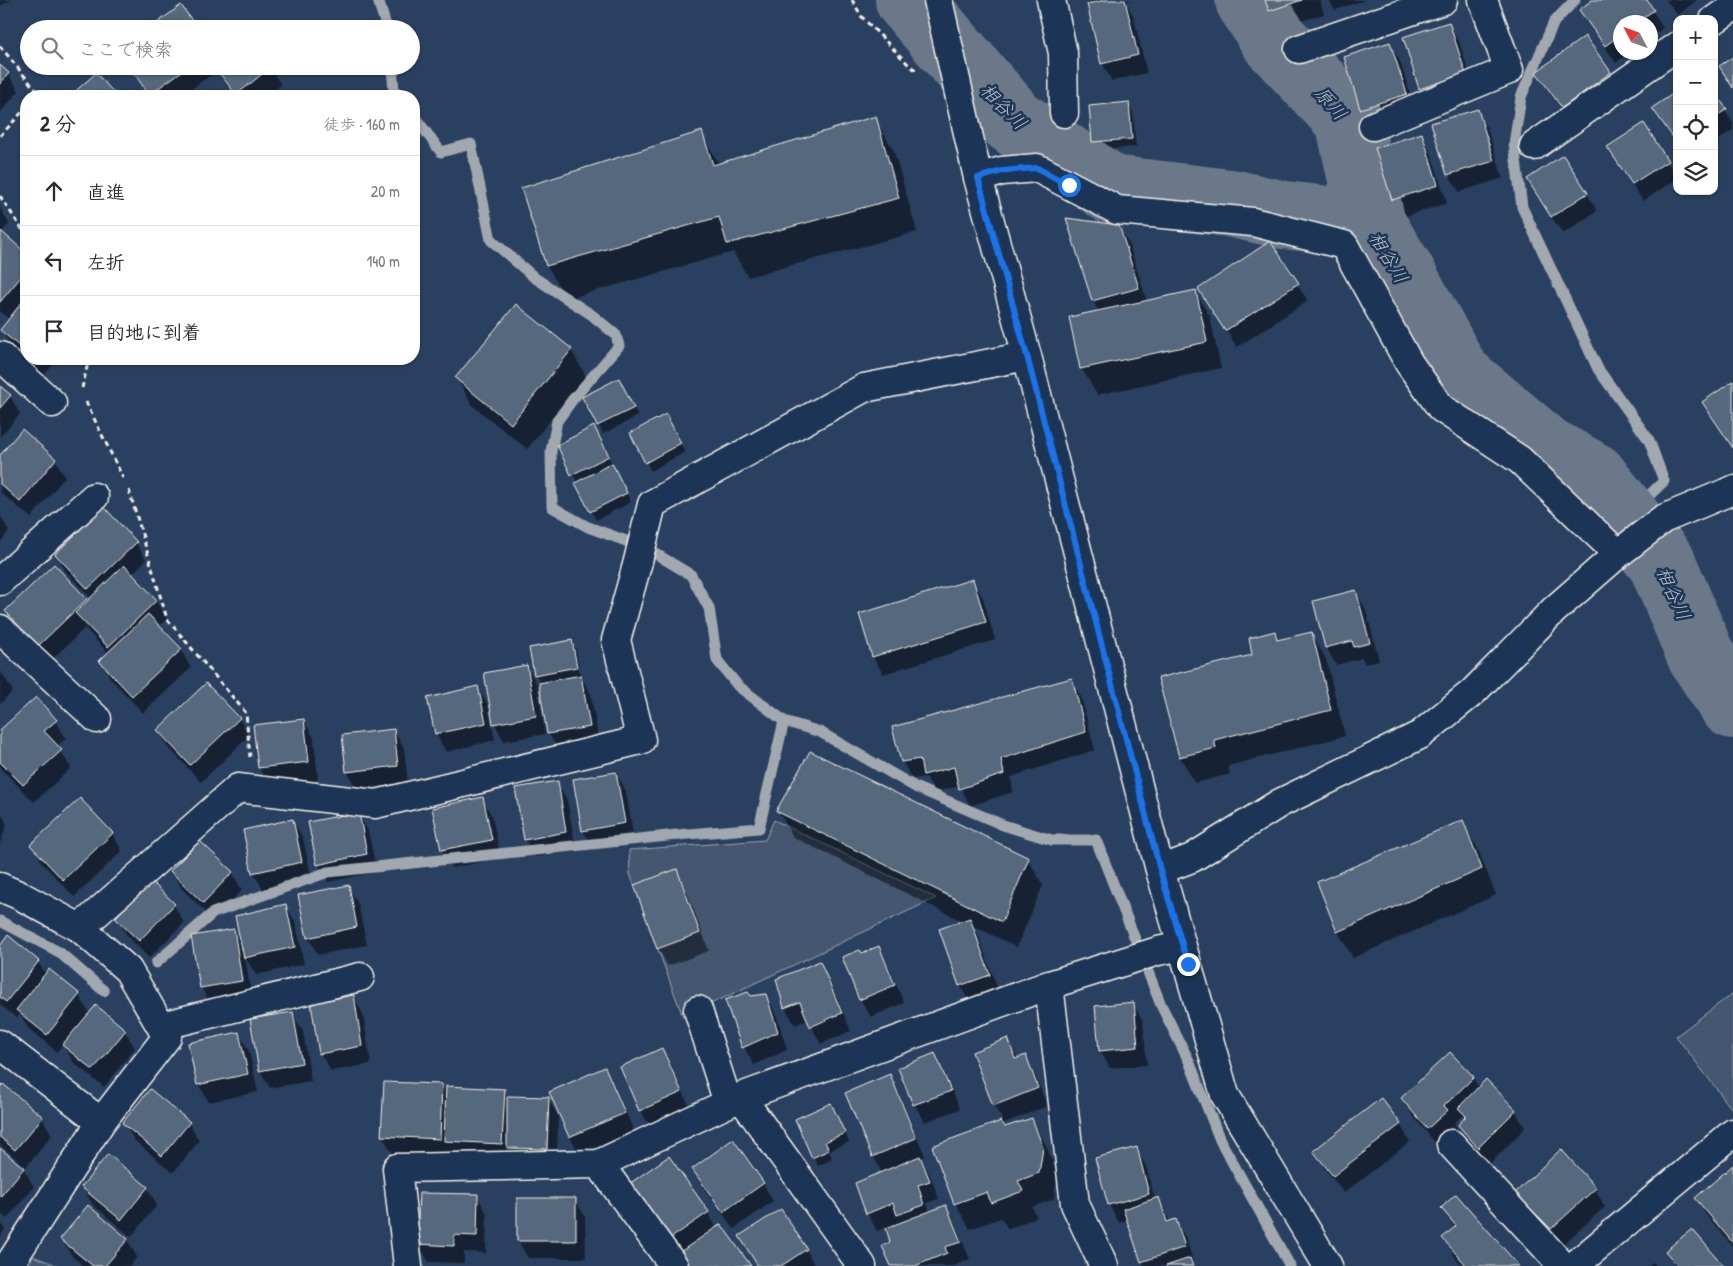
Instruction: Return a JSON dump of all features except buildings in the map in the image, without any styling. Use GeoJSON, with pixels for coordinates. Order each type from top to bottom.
{"type":"FeatureCollection","features":[{"type":"Feature","properties":{"kind":"street"},"geometry":{"type":"LineString","coordinates":[[938,0],[978,178],[1027,356],[1160,870],[1225,1095],[1328,1266]]}},
{"type":"Feature","properties":{"kind":"street"},"geometry":{"type":"LineString","coordinates":[[1050,0],[1063,53],[1064,113]]}},
{"type":"Feature","properties":{"kind":"street"},"geometry":{"type":"LineString","coordinates":[[1299,49],[1443,0]]}},
{"type":"Feature","properties":{"kind":"street"},"geometry":{"type":"LineString","coordinates":[[1373,126],[1509,70],[1483,0]]}},
{"type":"Feature","properties":{"kind":"street"},"geometry":{"type":"LineString","coordinates":[[1718,17],[1733,7]]}},
{"type":"Feature","properties":{"kind":"street"},"geometry":{"type":"LineString","coordinates":[[1534,146],[1673,49]]}},
{"type":"Feature","properties":{"kind":"street"},"geometry":{"type":"LineString","coordinates":[[978,178],[1002,171],[1037,168],[1117,210],[1252,222],[1344,245],[1409,363],[1441,408],[1520,460],[1618,554]]}},
{"type":"Feature","properties":{"kind":"street"},"geometry":{"type":"LineString","coordinates":[[0,356],[52,403]]}},
{"type":"Feature","properties":{"kind":"street"},"geometry":{"type":"LineString","coordinates":[[80,928],[238,788],[376,804],[641,740],[616,640],[652,504],[864,388],[1027,356]]}},
{"type":"Feature","properties":{"kind":"street"},"geometry":{"type":"LineString","coordinates":[[1160,870],[1192,858],[1280,803],[1420,734],[1473,692],[1554,610],[1618,554],[1663,518],[1733,490]]}},
{"type":"Feature","properties":{"kind":"street"},"geometry":{"type":"LineString","coordinates":[[0,581],[94,497]]}},
{"type":"Feature","properties":{"kind":"street"},"geometry":{"type":"LineString","coordinates":[[0,629],[97,719]]}},
{"type":"Feature","properties":{"kind":"street"},"geometry":{"type":"LineString","coordinates":[[0,887],[22,896],[80,928],[128,970],[167,1037],[101,1122],[9,1265]]}},
{"type":"Feature","properties":{"kind":"street"},"geometry":{"type":"LineString","coordinates":[[408,1266],[396,1168],[599,1164],[735,1100],[1049,986],[1158,951],[1182,946]]}},
{"type":"Feature","properties":{"kind":"street"},"geometry":{"type":"LineString","coordinates":[[161,1026],[360,977]]}},
{"type":"Feature","properties":{"kind":"street"},"geometry":{"type":"LineString","coordinates":[[1049,986],[1075,1204],[1103,1266]]}},
{"type":"Feature","properties":{"kind":"street"},"geometry":{"type":"LineString","coordinates":[[698,1010],[735,1100],[862,1266]]}},
{"type":"Feature","properties":{"kind":"street"},"geometry":{"type":"LineString","coordinates":[[3,1052],[101,1122]]}},
{"type":"Feature","properties":{"kind":"street"},"geometry":{"type":"LineString","coordinates":[[1574,1266],[1733,1133]]}},
{"type":"Feature","properties":{"kind":"street"},"geometry":{"type":"LineString","coordinates":[[1451,1144],[1564,1266]]}},
{"type":"Feature","properties":{"kind":"street"},"geometry":{"type":"LineString","coordinates":[[599,1164],[674,1266]]}},
{"type":"Feature","properties":{"kind":"path"},"geometry":{"type":"LineString","coordinates":[[852,0],[862,17],[910,66],[960,96]]}},
{"type":"Feature","properties":{"kind":"path"},"geometry":{"type":"LineString","coordinates":[[0,46],[20,71]]}},
{"type":"Feature","properties":{"kind":"path"},"geometry":{"type":"LineString","coordinates":[[24,75],[36,90]]}},
{"type":"Feature","properties":{"kind":"path"},"geometry":{"type":"LineString","coordinates":[[0,136],[20,114]]}},
{"type":"Feature","properties":{"kind":"path"},"geometry":{"type":"LineString","coordinates":[[0,196],[20,226]]}},
{"type":"Feature","properties":{"kind":"path"},"geometry":{"type":"LineString","coordinates":[[81,392],[88,365]]}},
{"type":"Feature","properties":{"kind":"path"},"geometry":{"type":"LineString","coordinates":[[86,401],[127,484],[167,619],[246,713],[253,790]]}},
{"type":"Feature","properties":{"kind":"shaded area"},"geometry":{"type":"Polygon","coordinates":[[[774,820],[936,898],[683,1017],[630,874],[629,850],[765,840],[774,820]]]}},
{"type":"Feature","properties":{"kind":"shaded area"},"geometry":{"type":"Polygon","coordinates":[[[1733,993],[1733,1107],[1731,1108],[1676,1036],[1733,993]]]}},
{"type":"Feature","properties":{"kind":"shaded area"},"geometry":{"type":"Polygon","coordinates":[[[30,1255],[59,1266],[21,1266],[30,1255]]]}},
{"type":"Feature","properties":{"kind":"waterway"},"geometry":{"type":"LineString","coordinates":[[378,0],[384,20]]}},
{"type":"Feature","properties":{"kind":"waterway","name":"相谷川"},"geometry":{"type":"LineString","coordinates":[[909,0],[1013,121],[1111,189],[1230,203],[1284,215],[1372,225]]}},
{"type":"Feature","properties":{"kind":"waterway","name":"相谷川"},"geometry":{"type":"LineString","coordinates":[[1249,0],[1276,42],[1349,120],[1372,225],[1403,276],[1457,375],[1546,450],[1593,476],[1662,563],[1701,656],[1733,705]]}},
{"type":"Feature","properties":{"kind":"waterway"},"geometry":{"type":"LineString","coordinates":[[1575,0],[1554,22],[1521,97],[1514,144],[1522,207],[1598,369],[1649,440],[1664,481],[1626,518]]}},
{"type":"Feature","properties":{"kind":"waterway"},"geometry":{"type":"LineString","coordinates":[[393,75],[394,90]]}},
{"type":"Feature","properties":{"kind":"waterway"},"geometry":{"type":"LineString","coordinates":[[420,124],[441,152],[471,144],[491,240],[535,278],[592,315],[616,335],[619,346],[573,399],[557,421],[551,451],[552,507],[588,527],[648,549],[691,575],[709,608],[717,660],[738,686],[784,721]]}},
{"type":"Feature","properties":{"kind":"waterway"},"geometry":{"type":"LineString","coordinates":[[156,963],[213,913],[328,872],[759,828],[784,721],[820,732],[917,788],[1003,825],[1052,840],[1096,840],[1161,1005],[1189,1061],[1220,1140],[1290,1266]]}},
{"type":"Feature","properties":{"kind":"waterway"},"geometry":{"type":"LineString","coordinates":[[0,921],[59,952],[104,991]]}},
{"type":"Feature","properties":{"kind":"route"},"geometry":{"type":"LineString","coordinates":[[1069,185],[1037,168],[1002,171],[978,178],[1027,356],[1160,870],[1188,964]]}},
{"type":"Feature","properties":{"kind":"water label","name":"原川"},"geometry":{"type":"Point","coordinates":[1331,103]}}]}
